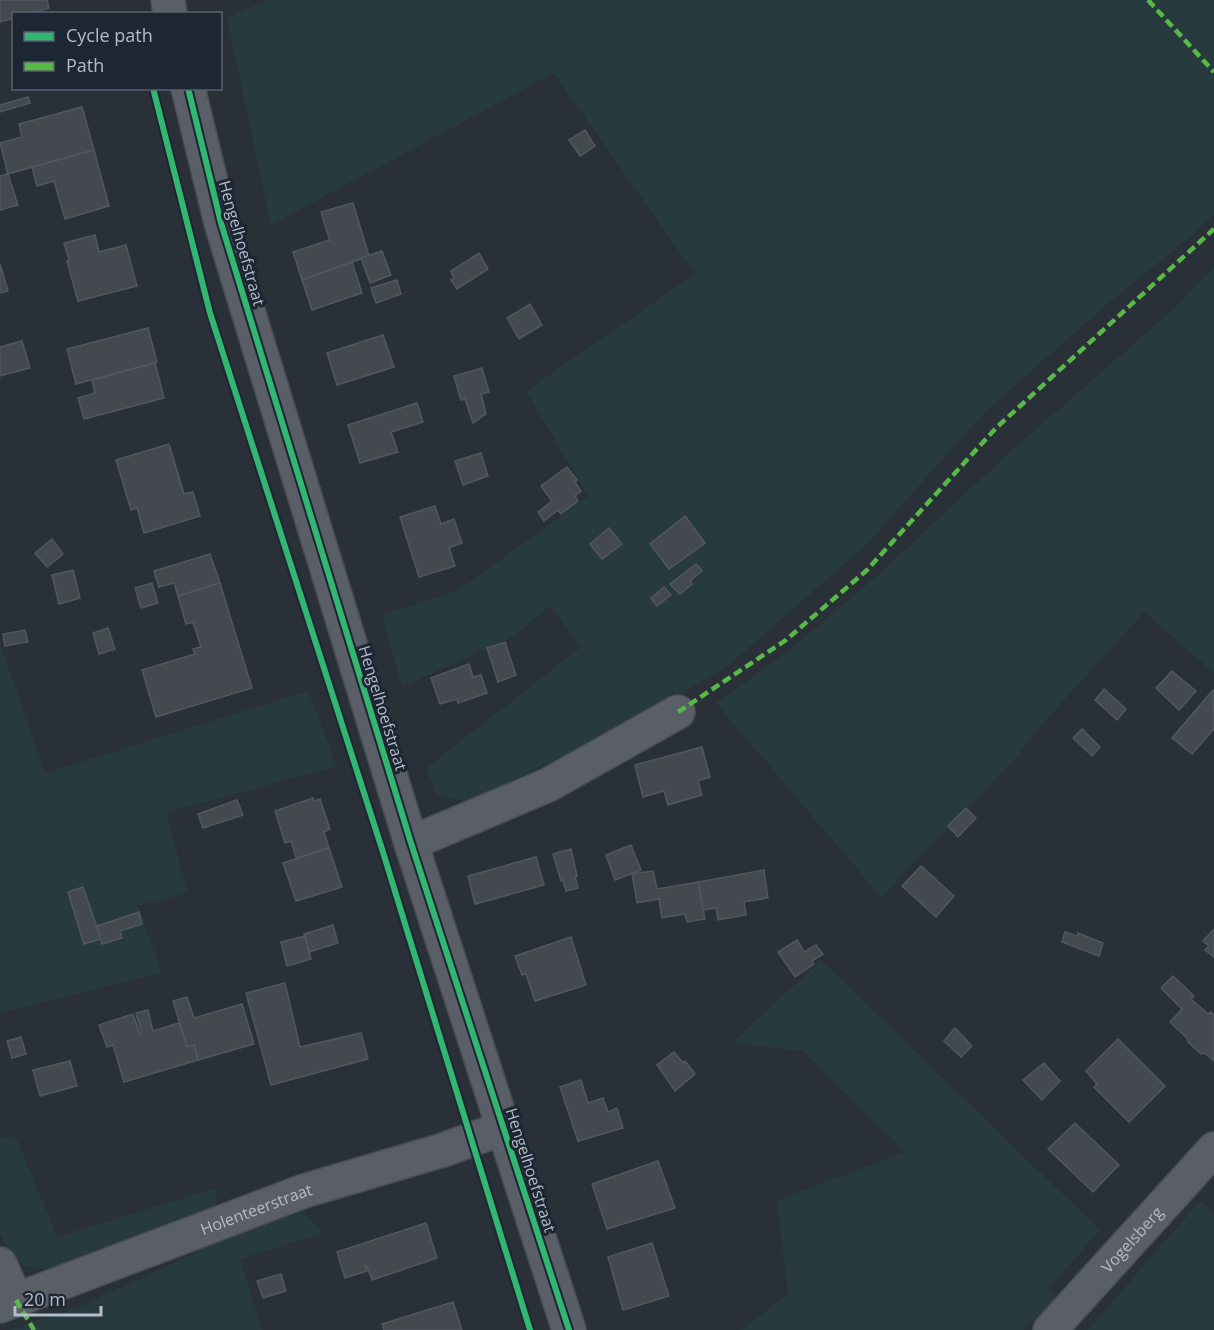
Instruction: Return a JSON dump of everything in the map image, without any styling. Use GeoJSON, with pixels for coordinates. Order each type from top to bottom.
{"type":"FeatureCollection","features":[{"type":"Feature","properties":{"kind":"street","name":"Hengelhoefstraat"},"geometry":{"type":"LineString","coordinates":[[188,90],[220,223],[411,843],[569,1330]]}},
{"type":"Feature","properties":{"kind":"street"},"geometry":{"type":"LineString","coordinates":[[411,843],[548,785],[678,712]]}},
{"type":"Feature","properties":{"kind":"street","name":"Holenteerstraat"},"geometry":{"type":"LineString","coordinates":[[0,1264],[8,1303],[304,1191],[443,1150],[503,1128]]}},
{"type":"Feature","properties":{"kind":"street","name":"Vogelsberg"},"geometry":{"type":"LineString","coordinates":[[1050,1330],[1214,1149]]}},
{"type":"Feature","properties":{"kind":"green space"},"geometry":{"type":"Polygon","coordinates":[[[268,0],[1214,0],[1214,214],[1196,232],[1112,300],[985,412],[866,545],[729,665],[642,717],[468,802],[437,795],[426,768],[581,647],[550,606],[514,636],[402,687],[382,615],[459,590],[588,496],[526,391],[695,274],[554,73],[271,225],[227,18],[268,0]]]}},
{"type":"Feature","properties":{"kind":"green space"},"geometry":{"type":"Polygon","coordinates":[[[1214,267],[1214,673],[1144,612],[1035,732],[1018,756],[881,897],[716,703],[782,656],[876,577],[1003,458],[1177,306],[1214,267]]]}},
{"type":"Feature","properties":{"kind":"green space"},"geometry":{"type":"Polygon","coordinates":[[[0,643],[45,773],[308,691],[337,766],[166,813],[188,893],[138,906],[162,973],[0,1013],[0,643]]]}},
{"type":"Feature","properties":{"kind":"green space"},"geometry":{"type":"Polygon","coordinates":[[[821,960],[1100,1230],[1048,1289],[1057,1298],[1023,1330],[742,1330],[788,1294],[777,1200],[905,1152],[803,1051],[732,1043],[821,960]]]}},
{"type":"Feature","properties":{"kind":"green space"},"geometry":{"type":"Polygon","coordinates":[[[16,1136],[57,1237],[215,1188],[217,1209],[51,1270],[23,1265],[8,1248],[0,1233],[0,1139],[16,1136]]]}},
{"type":"Feature","properties":{"kind":"green space"},"geometry":{"type":"Polygon","coordinates":[[[1200,1201],[1214,1213],[1214,1330],[1088,1330],[1200,1201]]]}},
{"type":"Feature","properties":{"kind":"green space"},"geometry":{"type":"Polygon","coordinates":[[[303,1212],[324,1233],[240,1259],[262,1330],[10,1330],[86,1304],[220,1241],[303,1212]]]}},
{"type":"Feature","properties":{"kind":"building"},"geometry":{"type":"Polygon","coordinates":[[[0,0],[47,0],[49,8],[36,12],[12,12],[12,19],[0,22],[0,0]]]}},
{"type":"Feature","properties":{"kind":"building"},"geometry":{"type":"Polygon","coordinates":[[[28,97],[30,103],[0,112],[0,105],[28,97]]]}},
{"type":"Feature","properties":{"kind":"building"},"geometry":{"type":"Polygon","coordinates":[[[82,107],[94,150],[8,174],[0,143],[22,137],[19,124],[82,107]]]}},
{"type":"Feature","properties":{"kind":"building"},"geometry":{"type":"Polygon","coordinates":[[[585,130],[595,146],[580,156],[569,140],[585,130]]]}},
{"type":"Feature","properties":{"kind":"building"},"geometry":{"type":"Polygon","coordinates":[[[94,150],[109,206],[65,219],[54,181],[37,186],[32,167],[94,150]]]}},
{"type":"Feature","properties":{"kind":"building"},"geometry":{"type":"Polygon","coordinates":[[[8,174],[18,205],[0,210],[0,176],[8,174]]]}},
{"type":"Feature","properties":{"kind":"building"},"geometry":{"type":"Polygon","coordinates":[[[353,203],[369,256],[302,280],[293,252],[330,241],[321,212],[353,203]]]}},
{"type":"Feature","properties":{"kind":"building"},"geometry":{"type":"Polygon","coordinates":[[[95,235],[99,252],[126,245],[137,286],[78,301],[64,243],[95,235]]]}},
{"type":"Feature","properties":{"kind":"building"},"geometry":{"type":"Polygon","coordinates":[[[382,251],[391,275],[370,283],[361,258],[382,251]]]}},
{"type":"Feature","properties":{"kind":"building"},"geometry":{"type":"Polygon","coordinates":[[[479,253],[488,269],[457,289],[451,280],[454,278],[451,271],[479,253]]]}},
{"type":"Feature","properties":{"kind":"building"},"geometry":{"type":"Polygon","coordinates":[[[352,262],[362,293],[312,310],[302,280],[352,262]]]}},
{"type":"Feature","properties":{"kind":"building"},"geometry":{"type":"Polygon","coordinates":[[[0,264],[8,291],[0,293],[0,264]]]}},
{"type":"Feature","properties":{"kind":"building"},"geometry":{"type":"Polygon","coordinates":[[[397,280],[401,294],[376,303],[371,288],[397,280]]]}},
{"type":"Feature","properties":{"kind":"building"},"geometry":{"type":"Polygon","coordinates":[[[530,304],[542,325],[519,339],[507,318],[530,304]]]}},
{"type":"Feature","properties":{"kind":"building"},"geometry":{"type":"Polygon","coordinates":[[[148,328],[157,362],[76,384],[67,349],[148,328]]]}},
{"type":"Feature","properties":{"kind":"building"},"geometry":{"type":"Polygon","coordinates":[[[383,335],[394,367],[337,385],[327,353],[383,335]]]}},
{"type":"Feature","properties":{"kind":"building"},"geometry":{"type":"Polygon","coordinates":[[[22,341],[30,368],[0,376],[0,347],[22,341]]]}},
{"type":"Feature","properties":{"kind":"building"},"geometry":{"type":"Polygon","coordinates":[[[155,363],[164,398],[84,419],[78,398],[95,393],[92,380],[155,363]]]}},
{"type":"Feature","properties":{"kind":"building"},"geometry":{"type":"Polygon","coordinates":[[[482,368],[489,392],[481,394],[486,414],[473,423],[465,399],[461,400],[454,376],[482,368]]]}},
{"type":"Feature","properties":{"kind":"building"},"geometry":{"type":"Polygon","coordinates":[[[417,403],[423,422],[391,432],[398,452],[360,463],[348,425],[417,403]]]}},
{"type":"Feature","properties":{"kind":"building"},"geometry":{"type":"Polygon","coordinates":[[[169,444],[184,494],[193,492],[200,516],[144,533],[137,508],[131,510],[116,460],[169,444]]]}},
{"type":"Feature","properties":{"kind":"building"},"geometry":{"type":"Polygon","coordinates":[[[481,453],[488,476],[463,485],[455,461],[481,453]]]}},
{"type":"Feature","properties":{"kind":"building"},"geometry":{"type":"Polygon","coordinates":[[[567,467],[577,480],[575,482],[581,491],[575,496],[578,501],[561,514],[558,510],[544,521],[538,512],[552,501],[541,486],[567,467]]]}},
{"type":"Feature","properties":{"kind":"building"},"geometry":{"type":"Polygon","coordinates":[[[435,506],[441,524],[454,519],[462,543],[449,548],[455,566],[419,577],[400,517],[435,506]]]}},
{"type":"Feature","properties":{"kind":"building"},"geometry":{"type":"Polygon","coordinates":[[[685,516],[705,543],[669,569],[650,544],[685,516]]]}},
{"type":"Feature","properties":{"kind":"building"},"geometry":{"type":"Polygon","coordinates":[[[609,528],[622,544],[602,559],[590,544],[609,528]]]}},
{"type":"Feature","properties":{"kind":"building"},"geometry":{"type":"Polygon","coordinates":[[[52,539],[63,554],[47,567],[35,553],[52,539]]]}},
{"type":"Feature","properties":{"kind":"building"},"geometry":{"type":"Polygon","coordinates":[[[210,554],[220,583],[178,596],[174,583],[159,587],[154,571],[210,554]]]}},
{"type":"Feature","properties":{"kind":"building"},"geometry":{"type":"Polygon","coordinates":[[[696,564],[702,571],[680,594],[670,584],[696,564]]]}},
{"type":"Feature","properties":{"kind":"building"},"geometry":{"type":"Polygon","coordinates":[[[73,570],[80,598],[59,604],[52,575],[73,570]]]}},
{"type":"Feature","properties":{"kind":"building"},"geometry":{"type":"Polygon","coordinates":[[[152,583],[158,603],[141,608],[135,588],[152,583]]]}},
{"type":"Feature","properties":{"kind":"building"},"geometry":{"type":"Polygon","coordinates":[[[220,583],[252,688],[156,717],[142,670],[195,654],[193,649],[201,647],[193,622],[186,624],[178,596],[220,583]]]}},
{"type":"Feature","properties":{"kind":"building"},"geometry":{"type":"Polygon","coordinates":[[[664,587],[671,595],[657,606],[651,598],[664,587]]]}},
{"type":"Feature","properties":{"kind":"building"},"geometry":{"type":"Polygon","coordinates":[[[108,628],[115,649],[99,654],[93,633],[108,628]]]}},
{"type":"Feature","properties":{"kind":"building"},"geometry":{"type":"Polygon","coordinates":[[[25,630],[28,642],[5,646],[3,634],[25,630]]]}},
{"type":"Feature","properties":{"kind":"building"},"geometry":{"type":"Polygon","coordinates":[[[505,642],[516,675],[498,682],[487,648],[505,642]]]}},
{"type":"Feature","properties":{"kind":"building"},"geometry":{"type":"Polygon","coordinates":[[[469,664],[473,677],[481,675],[487,693],[458,703],[457,699],[440,704],[431,678],[469,664]]]}},
{"type":"Feature","properties":{"kind":"building"},"geometry":{"type":"Polygon","coordinates":[[[1172,671],[1196,691],[1179,710],[1156,688],[1172,671]]]}},
{"type":"Feature","properties":{"kind":"building"},"geometry":{"type":"Polygon","coordinates":[[[1104,689],[1126,709],[1117,720],[1095,700],[1104,689]]]}},
{"type":"Feature","properties":{"kind":"building"},"geometry":{"type":"Polygon","coordinates":[[[1213,690],[1214,729],[1192,754],[1172,738],[1213,690]]]}},
{"type":"Feature","properties":{"kind":"building"},"geometry":{"type":"Polygon","coordinates":[[[1082,729],[1100,747],[1092,756],[1073,738],[1082,729]]]}},
{"type":"Feature","properties":{"kind":"building"},"geometry":{"type":"Polygon","coordinates":[[[702,747],[710,777],[698,781],[702,795],[668,805],[664,791],[643,797],[635,765],[702,747]]]}},
{"type":"Feature","properties":{"kind":"building"},"geometry":{"type":"Polygon","coordinates":[[[313,798],[314,801],[320,799],[330,829],[324,832],[329,848],[296,858],[291,841],[285,843],[275,811],[313,798]]]}},
{"type":"Feature","properties":{"kind":"building"},"geometry":{"type":"Polygon","coordinates":[[[237,800],[243,815],[203,828],[198,814],[237,800]]]}},
{"type":"Feature","properties":{"kind":"building"},"geometry":{"type":"Polygon","coordinates":[[[966,808],[976,818],[958,837],[948,826],[966,808]]]}},
{"type":"Feature","properties":{"kind":"building"},"geometry":{"type":"Polygon","coordinates":[[[631,845],[641,870],[615,880],[606,855],[631,845]]]}},
{"type":"Feature","properties":{"kind":"building"},"geometry":{"type":"Polygon","coordinates":[[[329,848],[342,887],[296,901],[283,863],[329,848]]]}},
{"type":"Feature","properties":{"kind":"building"},"geometry":{"type":"Polygon","coordinates":[[[571,849],[578,888],[566,891],[553,854],[571,849]]]}},
{"type":"Feature","properties":{"kind":"building"},"geometry":{"type":"Polygon","coordinates":[[[536,857],[544,885],[475,904],[468,876],[536,857]]]}},
{"type":"Feature","properties":{"kind":"building"},"geometry":{"type":"Polygon","coordinates":[[[921,866],[954,896],[936,917],[902,886],[921,866]]]}},
{"type":"Feature","properties":{"kind":"building"},"geometry":{"type":"Polygon","coordinates":[[[764,870],[768,898],[744,902],[746,915],[718,920],[716,908],[703,910],[698,882],[764,870]]]}},
{"type":"Feature","properties":{"kind":"building"},"geometry":{"type":"Polygon","coordinates":[[[653,871],[657,889],[698,882],[705,919],[687,922],[685,914],[662,918],[659,899],[637,903],[632,874],[653,871]]]}},
{"type":"Feature","properties":{"kind":"building"},"geometry":{"type":"Polygon","coordinates":[[[83,887],[101,939],[84,944],[68,892],[83,887]]]}},
{"type":"Feature","properties":{"kind":"building"},"geometry":{"type":"Polygon","coordinates":[[[139,912],[142,924],[120,931],[122,938],[102,944],[97,926],[139,912]]]}},
{"type":"Feature","properties":{"kind":"building"},"geometry":{"type":"Polygon","coordinates":[[[333,925],[338,943],[309,952],[304,934],[333,925]]]}},
{"type":"Feature","properties":{"kind":"building"},"geometry":{"type":"Polygon","coordinates":[[[1214,929],[1214,957],[1205,950],[1209,946],[1203,941],[1214,929]]]}},
{"type":"Feature","properties":{"kind":"building"},"geometry":{"type":"Polygon","coordinates":[[[1065,932],[1077,936],[1078,933],[1103,943],[1099,956],[1062,942],[1065,932]]]}},
{"type":"Feature","properties":{"kind":"building"},"geometry":{"type":"Polygon","coordinates":[[[305,936],[311,959],[287,966],[281,942],[305,936]]]}},
{"type":"Feature","properties":{"kind":"building"},"geometry":{"type":"Polygon","coordinates":[[[571,937],[586,985],[535,1001],[526,974],[522,975],[515,956],[571,937]]]}},
{"type":"Feature","properties":{"kind":"building"},"geometry":{"type":"Polygon","coordinates":[[[797,940],[804,952],[816,945],[823,954],[812,961],[814,964],[795,977],[778,952],[797,940]]]}},
{"type":"Feature","properties":{"kind":"building"},"geometry":{"type":"Polygon","coordinates":[[[1173,976],[1194,996],[1191,999],[1208,1014],[1211,1012],[1214,1015],[1214,1061],[1205,1053],[1201,1054],[1170,1022],[1182,1009],[1161,988],[1173,976]]]}},
{"type":"Feature","properties":{"kind":"building"},"geometry":{"type":"Polygon","coordinates":[[[285,983],[300,1047],[361,1033],[368,1059],[271,1085],[246,993],[285,983]]]}},
{"type":"Feature","properties":{"kind":"building"},"geometry":{"type":"Polygon","coordinates":[[[187,997],[194,1018],[242,1004],[254,1044],[198,1060],[194,1045],[187,1047],[173,1001],[187,997]]]}},
{"type":"Feature","properties":{"kind":"building"},"geometry":{"type":"Polygon","coordinates":[[[148,1010],[153,1031],[179,1023],[187,1047],[194,1045],[198,1060],[124,1082],[113,1045],[107,1047],[99,1025],[133,1014],[140,1034],[142,1034],[136,1013],[148,1010]]]}},
{"type":"Feature","properties":{"kind":"building"},"geometry":{"type":"Polygon","coordinates":[[[955,1028],[972,1046],[961,1057],[944,1041],[955,1028]]]}},
{"type":"Feature","properties":{"kind":"building"},"geometry":{"type":"Polygon","coordinates":[[[21,1037],[26,1054],[12,1058],[7,1041],[21,1037]]]}},
{"type":"Feature","properties":{"kind":"building"},"geometry":{"type":"Polygon","coordinates":[[[1118,1039],[1165,1086],[1129,1122],[1094,1087],[1097,1084],[1086,1071],[1118,1039]]]}},
{"type":"Feature","properties":{"kind":"building"},"geometry":{"type":"Polygon","coordinates":[[[674,1052],[695,1074],[675,1091],[657,1065],[674,1052]]]}},
{"type":"Feature","properties":{"kind":"building"},"geometry":{"type":"Polygon","coordinates":[[[70,1061],[77,1086],[40,1096],[33,1070],[70,1061]]]}},
{"type":"Feature","properties":{"kind":"building"},"geometry":{"type":"Polygon","coordinates":[[[1044,1063],[1060,1081],[1042,1100],[1023,1080],[1044,1063]]]}},
{"type":"Feature","properties":{"kind":"building"},"geometry":{"type":"Polygon","coordinates":[[[581,1080],[588,1103],[603,1098],[608,1112],[617,1108],[623,1128],[578,1141],[560,1087],[581,1080]]]}},
{"type":"Feature","properties":{"kind":"building"},"geometry":{"type":"Polygon","coordinates":[[[1075,1123],[1119,1165],[1093,1192],[1048,1149],[1075,1123]]]}},
{"type":"Feature","properties":{"kind":"building"},"geometry":{"type":"Polygon","coordinates":[[[658,1161],[675,1208],[607,1229],[592,1184],[658,1161]]]}},
{"type":"Feature","properties":{"kind":"building"},"geometry":{"type":"Polygon","coordinates":[[[426,1223],[437,1258],[372,1280],[367,1266],[365,1266],[367,1271],[345,1278],[337,1252],[426,1223]]]}},
{"type":"Feature","properties":{"kind":"building"},"geometry":{"type":"Polygon","coordinates":[[[652,1243],[669,1296],[623,1310],[608,1257],[652,1243]]]}},
{"type":"Feature","properties":{"kind":"building"},"geometry":{"type":"Polygon","coordinates":[[[281,1274],[286,1291],[263,1298],[257,1281],[281,1274]]]}},
{"type":"Feature","properties":{"kind":"building"},"geometry":{"type":"Polygon","coordinates":[[[453,1302],[462,1330],[384,1330],[382,1324],[453,1302]]]}},
{"type":"Feature","properties":{"kind":"marked path"},"geometry":{"type":"LineString","coordinates":[[1148,0],[1214,72]]}},
{"type":"Feature","properties":{"kind":"marked path"},"geometry":{"type":"LineString","coordinates":[[678,712],[786,640],[866,571],[996,428],[1214,229]]}},
{"type":"Feature","properties":{"kind":"marked path"},"geometry":{"type":"LineString","coordinates":[[16,1300],[34,1330]]}},
{"type":"Feature","properties":{"kind":"cycle path"},"geometry":{"type":"LineString","coordinates":[[154,90],[210,313],[382,849],[530,1330]]}},
{"type":"Feature","properties":{"kind":"cycle path"},"geometry":{"type":"LineString","coordinates":[[188,90],[221,223],[411,843],[569,1330]]}}]}
